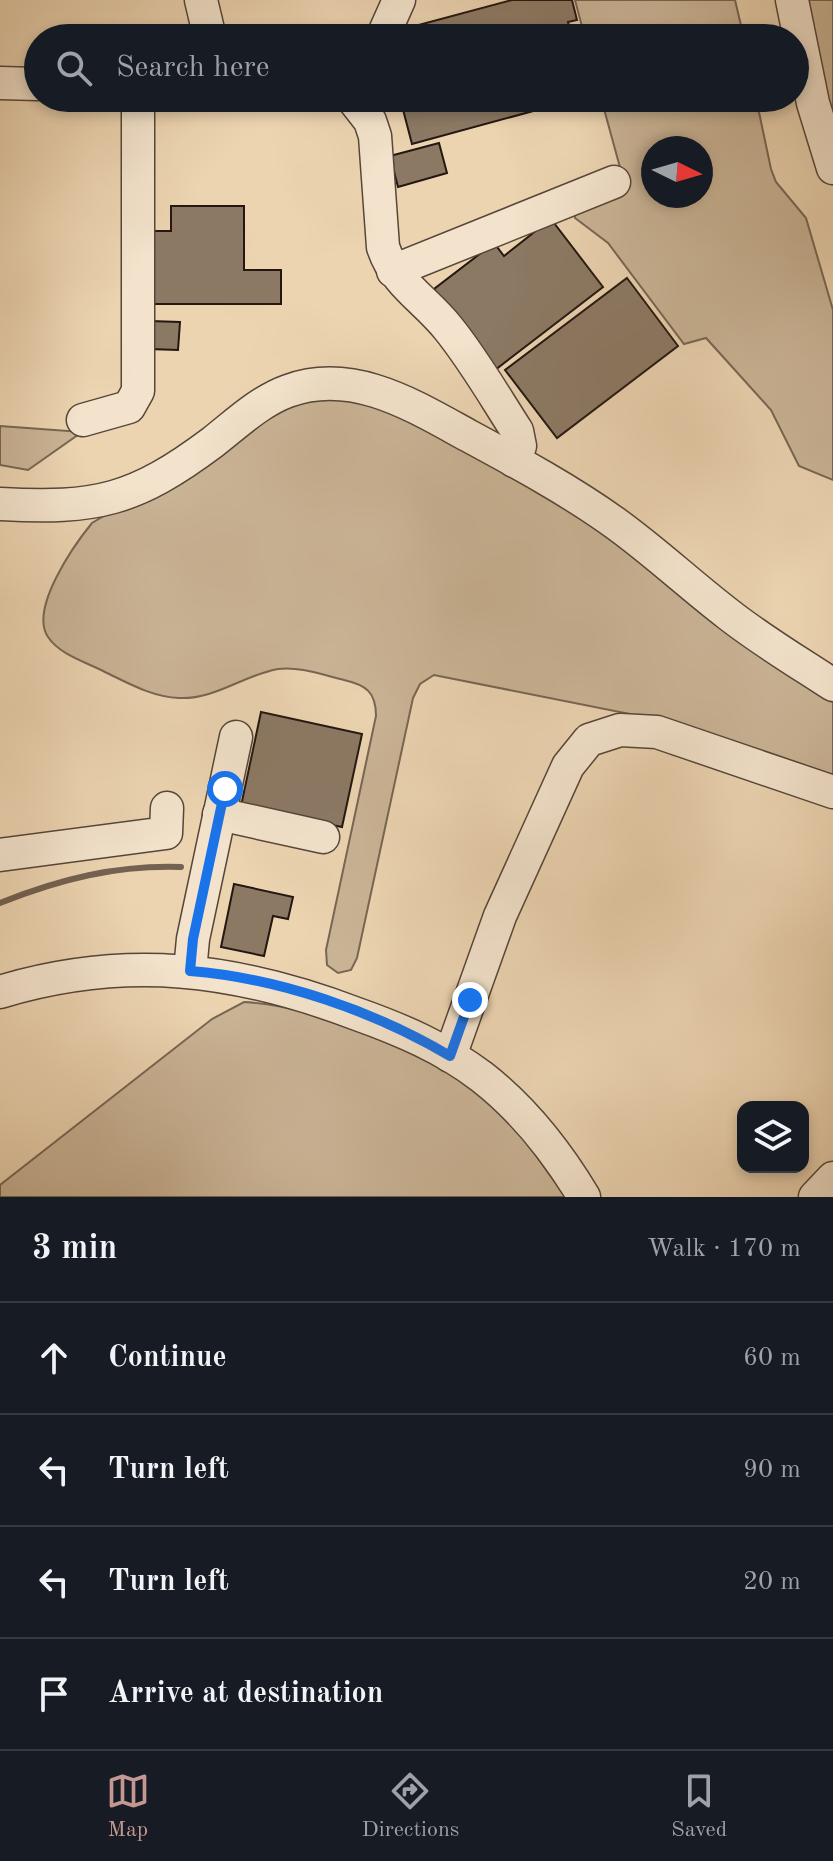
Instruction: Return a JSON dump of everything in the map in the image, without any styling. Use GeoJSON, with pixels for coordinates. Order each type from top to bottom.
{"type":"FeatureCollection","features":[{"type":"Feature","properties":{"kind":"street"},"geometry":{"type":"LineString","coordinates":[[201,0],[207,24]]}},
{"type":"Feature","properties":{"kind":"street"},"geometry":{"type":"LineString","coordinates":[[388,24],[399,0]]}},
{"type":"Feature","properties":{"kind":"street"},"geometry":{"type":"LineString","coordinates":[[792,0],[797,24]]}},
{"type":"Feature","properties":{"kind":"street"},"geometry":{"type":"LineString","coordinates":[[0,83],[24,84]]}},
{"type":"Feature","properties":{"kind":"street"},"geometry":{"type":"LineString","coordinates":[[809,83],[833,168]]}},
{"type":"Feature","properties":{"kind":"street"},"geometry":{"type":"LineString","coordinates":[[83,420],[129,407],[138,391],[138,112]]}},
{"type":"Feature","properties":{"kind":"street"},"geometry":{"type":"LineString","coordinates":[[363,112],[375,136],[383,247],[393,271],[448,328],[517,431],[520,446],[514,461]]}},
{"type":"Feature","properties":{"kind":"street"},"geometry":{"type":"LineString","coordinates":[[393,271],[614,182]]}},
{"type":"Feature","properties":{"kind":"street"},"geometry":{"type":"LineString","coordinates":[[0,504],[66,506],[138,491],[181,466],[265,403],[306,385],[351,385],[394,397],[514,461],[616,524],[729,615],[833,685]]}},
{"type":"Feature","properties":{"kind":"street"},"geometry":{"type":"LineString","coordinates":[[450,1056],[500,916],[568,766],[589,740],[620,730],[657,732],[833,792]]}},
{"type":"Feature","properties":{"kind":"street"},"geometry":{"type":"LineString","coordinates":[[190,971],[193,939],[236,737]]}},
{"type":"Feature","properties":{"kind":"street"},"geometry":{"type":"LineString","coordinates":[[0,855],[166,833],[167,808]]}},
{"type":"Feature","properties":{"kind":"street"},"geometry":{"type":"LineString","coordinates":[[219,814],[323,837]]}},
{"type":"Feature","properties":{"kind":"street"},"geometry":{"type":"LineString","coordinates":[[0,992],[83,973],[124,969],[190,971],[287,989],[397,1029],[450,1056],[482,1077],[530,1121],[584,1197]]}},
{"type":"Feature","properties":{"kind":"street"},"geometry":{"type":"LineString","coordinates":[[815,1197],[833,1178]]}},
{"type":"Feature","properties":{"kind":"shaded area"},"geometry":{"type":"Polygon","coordinates":[[[575,0],[735,0],[741,24],[581,24],[575,0]]]}},
{"type":"Feature","properties":{"kind":"shaded area"},"geometry":{"type":"Polygon","coordinates":[[[807,0],[833,0],[833,122],[807,0]]]}},
{"type":"Feature","properties":{"kind":"shaded area"},"geometry":{"type":"Polygon","coordinates":[[[605,112],[759,112],[771,169],[776,182],[806,218],[833,310],[833,480],[799,466],[771,410],[706,338],[684,344],[608,243],[575,218],[574,212],[621,171],[605,112]]]}},
{"type":"Feature","properties":{"kind":"shaded area"},"geometry":{"type":"Polygon","coordinates":[[[329,398],[369,404],[408,419],[532,487],[608,535],[750,648],[833,702],[833,776],[680,724],[434,675],[420,684],[413,698],[357,958],[351,970],[338,973],[327,965],[326,950],[376,716],[372,695],[352,682],[286,668],[265,672],[192,698],[159,695],[66,653],[48,637],[44,610],[56,578],[92,523],[291,405],[329,398]]]}},
{"type":"Feature","properties":{"kind":"shaded area"},"geometry":{"type":"Polygon","coordinates":[[[0,426],[82,432],[28,470],[0,465],[0,426]]]}},
{"type":"Feature","properties":{"kind":"shaded area"},"geometry":{"type":"Polygon","coordinates":[[[244,1002],[285,1007],[323,1018],[442,1069],[502,1114],[566,1197],[0,1197],[0,1185],[212,1019],[244,1002]]]}},
{"type":"Feature","properties":{"kind":"building"},"geometry":{"type":"Polygon","coordinates":[[[512,0],[572,0],[577,20],[568,24],[422,24],[512,0]]]}},
{"type":"Feature","properties":{"kind":"building"},"geometry":{"type":"Polygon","coordinates":[[[404,112],[530,112],[412,144],[404,112]]]}},
{"type":"Feature","properties":{"kind":"building"},"geometry":{"type":"Polygon","coordinates":[[[439,143],[447,173],[398,187],[390,156],[439,143]]]}},
{"type":"Feature","properties":{"kind":"building"},"geometry":{"type":"Polygon","coordinates":[[[171,206],[244,206],[244,270],[281,270],[281,304],[150,304],[150,231],[171,231],[171,206]]]}},
{"type":"Feature","properties":{"kind":"building"},"geometry":{"type":"Polygon","coordinates":[[[551,219],[603,287],[495,370],[434,289],[494,243],[504,256],[551,219]]]}},
{"type":"Feature","properties":{"kind":"building"},"geometry":{"type":"Polygon","coordinates":[[[627,278],[678,346],[557,438],[505,370],[627,278]]]}},
{"type":"Feature","properties":{"kind":"building"},"geometry":{"type":"Polygon","coordinates":[[[150,321],[180,322],[178,350],[149,349],[150,321]]]}},
{"type":"Feature","properties":{"kind":"building"},"geometry":{"type":"Polygon","coordinates":[[[261,712],[362,734],[342,827],[241,806],[261,712]]]}},
{"type":"Feature","properties":{"kind":"building"},"geometry":{"type":"Polygon","coordinates":[[[234,884],[293,897],[288,919],[273,916],[264,956],[221,947],[234,884]]]}},
{"type":"Feature","properties":{"kind":"waterway"},"geometry":{"type":"LineString","coordinates":[[0,903],[89,875],[134,868],[181,867]]}},
{"type":"Feature","properties":{"kind":"route"},"geometry":{"type":"LineString","coordinates":[[225,789],[193,939],[190,971],[247,979],[287,989],[397,1029],[450,1056],[470,1000]]}}]}
